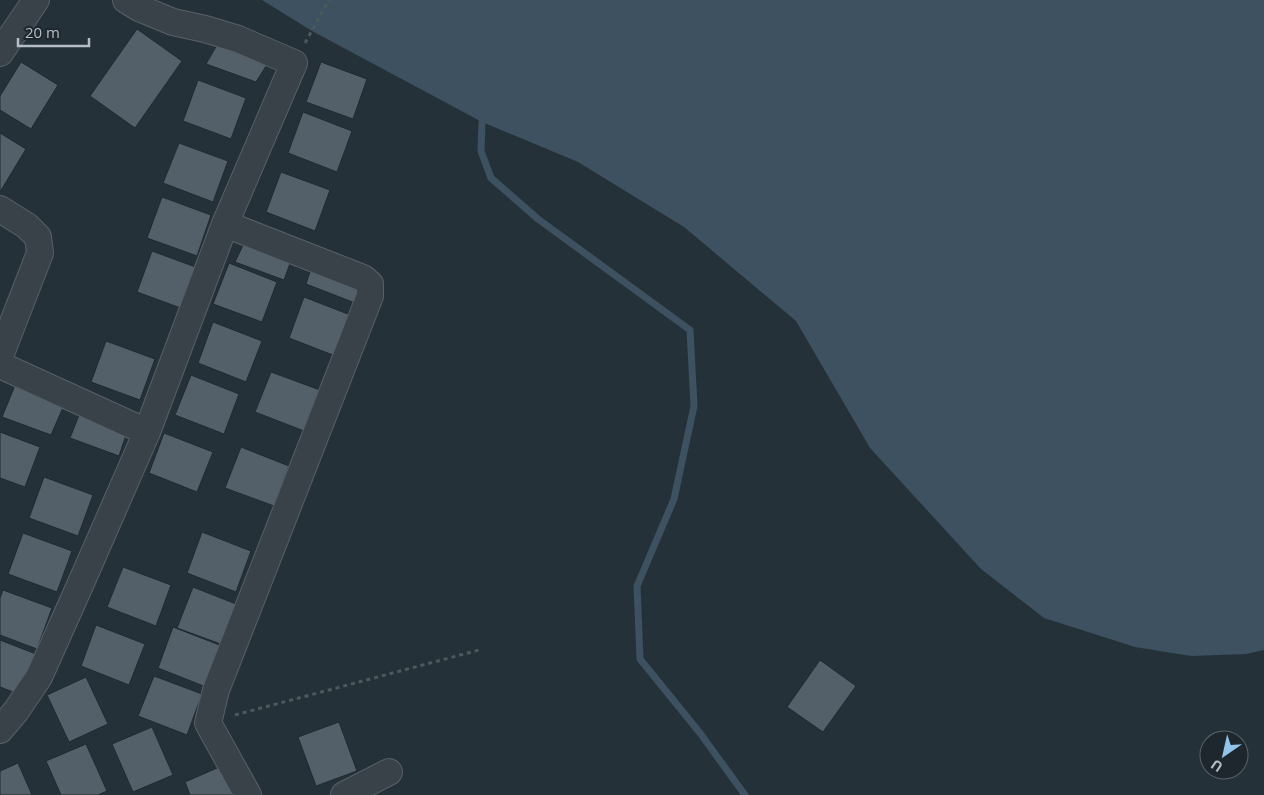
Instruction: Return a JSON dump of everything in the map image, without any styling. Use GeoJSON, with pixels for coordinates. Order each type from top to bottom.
{"type":"FeatureCollection","features":[{"type":"Feature","properties":{"kind":"street"},"geometry":{"type":"LineString","coordinates":[[0,53],[36,0]]}},
{"type":"Feature","properties":{"kind":"street"},"geometry":{"type":"LineString","coordinates":[[0,730],[16,711],[39,677],[147,432],[225,224],[294,63],[238,39],[173,22],[139,8],[126,0]]}},
{"type":"Feature","properties":{"kind":"street"},"geometry":{"type":"LineString","coordinates":[[0,209],[27,226],[38,237],[40,253],[0,356]]}},
{"type":"Feature","properties":{"kind":"street"},"geometry":{"type":"LineString","coordinates":[[225,224],[363,278],[370,284],[370,296],[216,690],[208,723],[248,795]]}},
{"type":"Feature","properties":{"kind":"street"},"geometry":{"type":"LineString","coordinates":[[0,365],[147,432]]}},
{"type":"Feature","properties":{"kind":"street"},"geometry":{"type":"LineString","coordinates":[[344,795],[389,772]]}},
{"type":"Feature","properties":{"kind":"path"},"geometry":{"type":"LineString","coordinates":[[294,63],[329,0]]}},
{"type":"Feature","properties":{"kind":"path"},"geometry":{"type":"LineString","coordinates":[[208,723],[479,650]]}},
{"type":"Feature","properties":{"kind":"water"},"geometry":{"type":"Polygon","coordinates":[[[262,0],[1264,0],[1264,650],[1246,654],[1191,656],[1135,647],[1044,618],[981,569],[870,448],[796,321],[684,227],[578,162],[482,122],[312,31],[262,0]]]}},
{"type":"Feature","properties":{"kind":"building"},"geometry":{"type":"Polygon","coordinates":[[[137,29],[182,61],[135,128],[90,96],[137,29]]]}},
{"type":"Feature","properties":{"kind":"building"},"geometry":{"type":"Polygon","coordinates":[[[217,45],[268,63],[256,82],[206,64],[217,45]]]}},
{"type":"Feature","properties":{"kind":"building"},"geometry":{"type":"Polygon","coordinates":[[[21,62],[58,85],[31,129],[0,110],[0,96],[21,62]]]}},
{"type":"Feature","properties":{"kind":"building"},"geometry":{"type":"Polygon","coordinates":[[[321,62],[367,79],[353,119],[306,102],[321,62]]]}},
{"type":"Feature","properties":{"kind":"building"},"geometry":{"type":"Polygon","coordinates":[[[198,80],[246,98],[231,139],[183,121],[198,80]]]}},
{"type":"Feature","properties":{"kind":"building"},"geometry":{"type":"Polygon","coordinates":[[[303,112],[352,131],[337,172],[288,153],[303,112]]]}},
{"type":"Feature","properties":{"kind":"building"},"geometry":{"type":"Polygon","coordinates":[[[0,133],[26,149],[0,192],[0,133]]]}},
{"type":"Feature","properties":{"kind":"building"},"geometry":{"type":"Polygon","coordinates":[[[179,143],[228,161],[213,202],[163,183],[179,143]]]}},
{"type":"Feature","properties":{"kind":"building"},"geometry":{"type":"Polygon","coordinates":[[[281,172],[330,190],[315,231],[266,212],[281,172]]]}},
{"type":"Feature","properties":{"kind":"building"},"geometry":{"type":"Polygon","coordinates":[[[162,197],[211,215],[197,256],[147,238],[162,197]]]}},
{"type":"Feature","properties":{"kind":"building"},"geometry":{"type":"Polygon","coordinates":[[[246,239],[292,258],[284,280],[235,262],[246,239]]]}},
{"type":"Feature","properties":{"kind":"building"},"geometry":{"type":"Polygon","coordinates":[[[152,251],[201,269],[186,310],[137,292],[152,251]]]}},
{"type":"Feature","properties":{"kind":"building"},"geometry":{"type":"Polygon","coordinates":[[[229,263],[277,282],[262,322],[213,304],[229,263]]]}},
{"type":"Feature","properties":{"kind":"building"},"geometry":{"type":"Polygon","coordinates":[[[312,266],[360,288],[355,303],[306,284],[312,266]]]}},
{"type":"Feature","properties":{"kind":"building"},"geometry":{"type":"Polygon","coordinates":[[[304,297],[353,316],[338,357],[289,338],[304,297]]]}},
{"type":"Feature","properties":{"kind":"building"},"geometry":{"type":"Polygon","coordinates":[[[213,322],[262,341],[246,382],[198,363],[213,322]]]}},
{"type":"Feature","properties":{"kind":"building"},"geometry":{"type":"Polygon","coordinates":[[[106,341],[155,359],[140,400],[91,382],[106,341]]]}},
{"type":"Feature","properties":{"kind":"building"},"geometry":{"type":"Polygon","coordinates":[[[271,372],[320,390],[304,431],[255,412],[271,372]]]}},
{"type":"Feature","properties":{"kind":"building"},"geometry":{"type":"Polygon","coordinates":[[[191,375],[239,394],[224,434],[175,415],[191,375]]]}},
{"type":"Feature","properties":{"kind":"building"},"geometry":{"type":"Polygon","coordinates":[[[16,383],[65,403],[51,435],[2,417],[16,383]]]}},
{"type":"Feature","properties":{"kind":"building"},"geometry":{"type":"Polygon","coordinates":[[[81,410],[128,429],[119,456],[70,438],[81,410]]]}},
{"type":"Feature","properties":{"kind":"building"},"geometry":{"type":"Polygon","coordinates":[[[0,432],[40,447],[25,487],[0,478],[0,432]]]}},
{"type":"Feature","properties":{"kind":"building"},"geometry":{"type":"Polygon","coordinates":[[[164,433],[213,452],[197,492],[149,473],[164,433]]]}},
{"type":"Feature","properties":{"kind":"building"},"geometry":{"type":"Polygon","coordinates":[[[241,447],[289,466],[274,506],[225,488],[241,447]]]}},
{"type":"Feature","properties":{"kind":"building"},"geometry":{"type":"Polygon","coordinates":[[[44,477],[93,495],[78,536],[29,518],[44,477]]]}},
{"type":"Feature","properties":{"kind":"building"},"geometry":{"type":"Polygon","coordinates":[[[202,532],[251,551],[236,592],[187,573],[202,532]]]}},
{"type":"Feature","properties":{"kind":"building"},"geometry":{"type":"Polygon","coordinates":[[[23,533],[72,551],[57,592],[8,574],[23,533]]]}},
{"type":"Feature","properties":{"kind":"building"},"geometry":{"type":"Polygon","coordinates":[[[123,567],[171,585],[156,626],[107,607],[123,567]]]}},
{"type":"Feature","properties":{"kind":"building"},"geometry":{"type":"Polygon","coordinates":[[[193,587],[241,606],[226,646],[177,628],[193,587]]]}},
{"type":"Feature","properties":{"kind":"building"},"geometry":{"type":"Polygon","coordinates":[[[3,590],[52,608],[37,649],[0,635],[0,598],[3,590]]]}},
{"type":"Feature","properties":{"kind":"building"},"geometry":{"type":"Polygon","coordinates":[[[96,625],[145,644],[129,685],[81,666],[96,625]]]}},
{"type":"Feature","properties":{"kind":"building"},"geometry":{"type":"Polygon","coordinates":[[[173,627],[222,646],[206,687],[158,668],[173,627]]]}},
{"type":"Feature","properties":{"kind":"building"},"geometry":{"type":"Polygon","coordinates":[[[0,640],[36,654],[21,695],[0,687],[0,640]]]}},
{"type":"Feature","properties":{"kind":"building"},"geometry":{"type":"Polygon","coordinates":[[[820,660],[856,686],[823,732],[787,707],[820,660]]]}},
{"type":"Feature","properties":{"kind":"building"},"geometry":{"type":"Polygon","coordinates":[[[154,676],[202,694],[187,735],[138,716],[154,676]]]}},
{"type":"Feature","properties":{"kind":"building"},"geometry":{"type":"Polygon","coordinates":[[[86,677],[108,724],[69,742],[47,695],[86,677]]]}},
{"type":"Feature","properties":{"kind":"building"},"geometry":{"type":"Polygon","coordinates":[[[339,722],[357,771],[316,786],[298,737],[339,722]]]}},
{"type":"Feature","properties":{"kind":"building"},"geometry":{"type":"Polygon","coordinates":[[[152,727],[173,775],[133,792],[112,744],[152,727]]]}},
{"type":"Feature","properties":{"kind":"building"},"geometry":{"type":"Polygon","coordinates":[[[86,744],[107,791],[98,795],[61,795],[46,761],[86,744]]]}},
{"type":"Feature","properties":{"kind":"building"},"geometry":{"type":"Polygon","coordinates":[[[18,763],[32,795],[0,795],[0,771],[18,763]]]}},
{"type":"Feature","properties":{"kind":"building"},"geometry":{"type":"Polygon","coordinates":[[[224,765],[238,795],[190,795],[185,782],[224,765]]]}},
{"type":"Feature","properties":{"kind":"waterway"},"geometry":{"type":"LineString","coordinates":[[482,122],[481,151],[491,178],[538,219],[690,330],[694,406],[674,499],[637,586],[640,659],[700,733],[745,795]]}}]}
